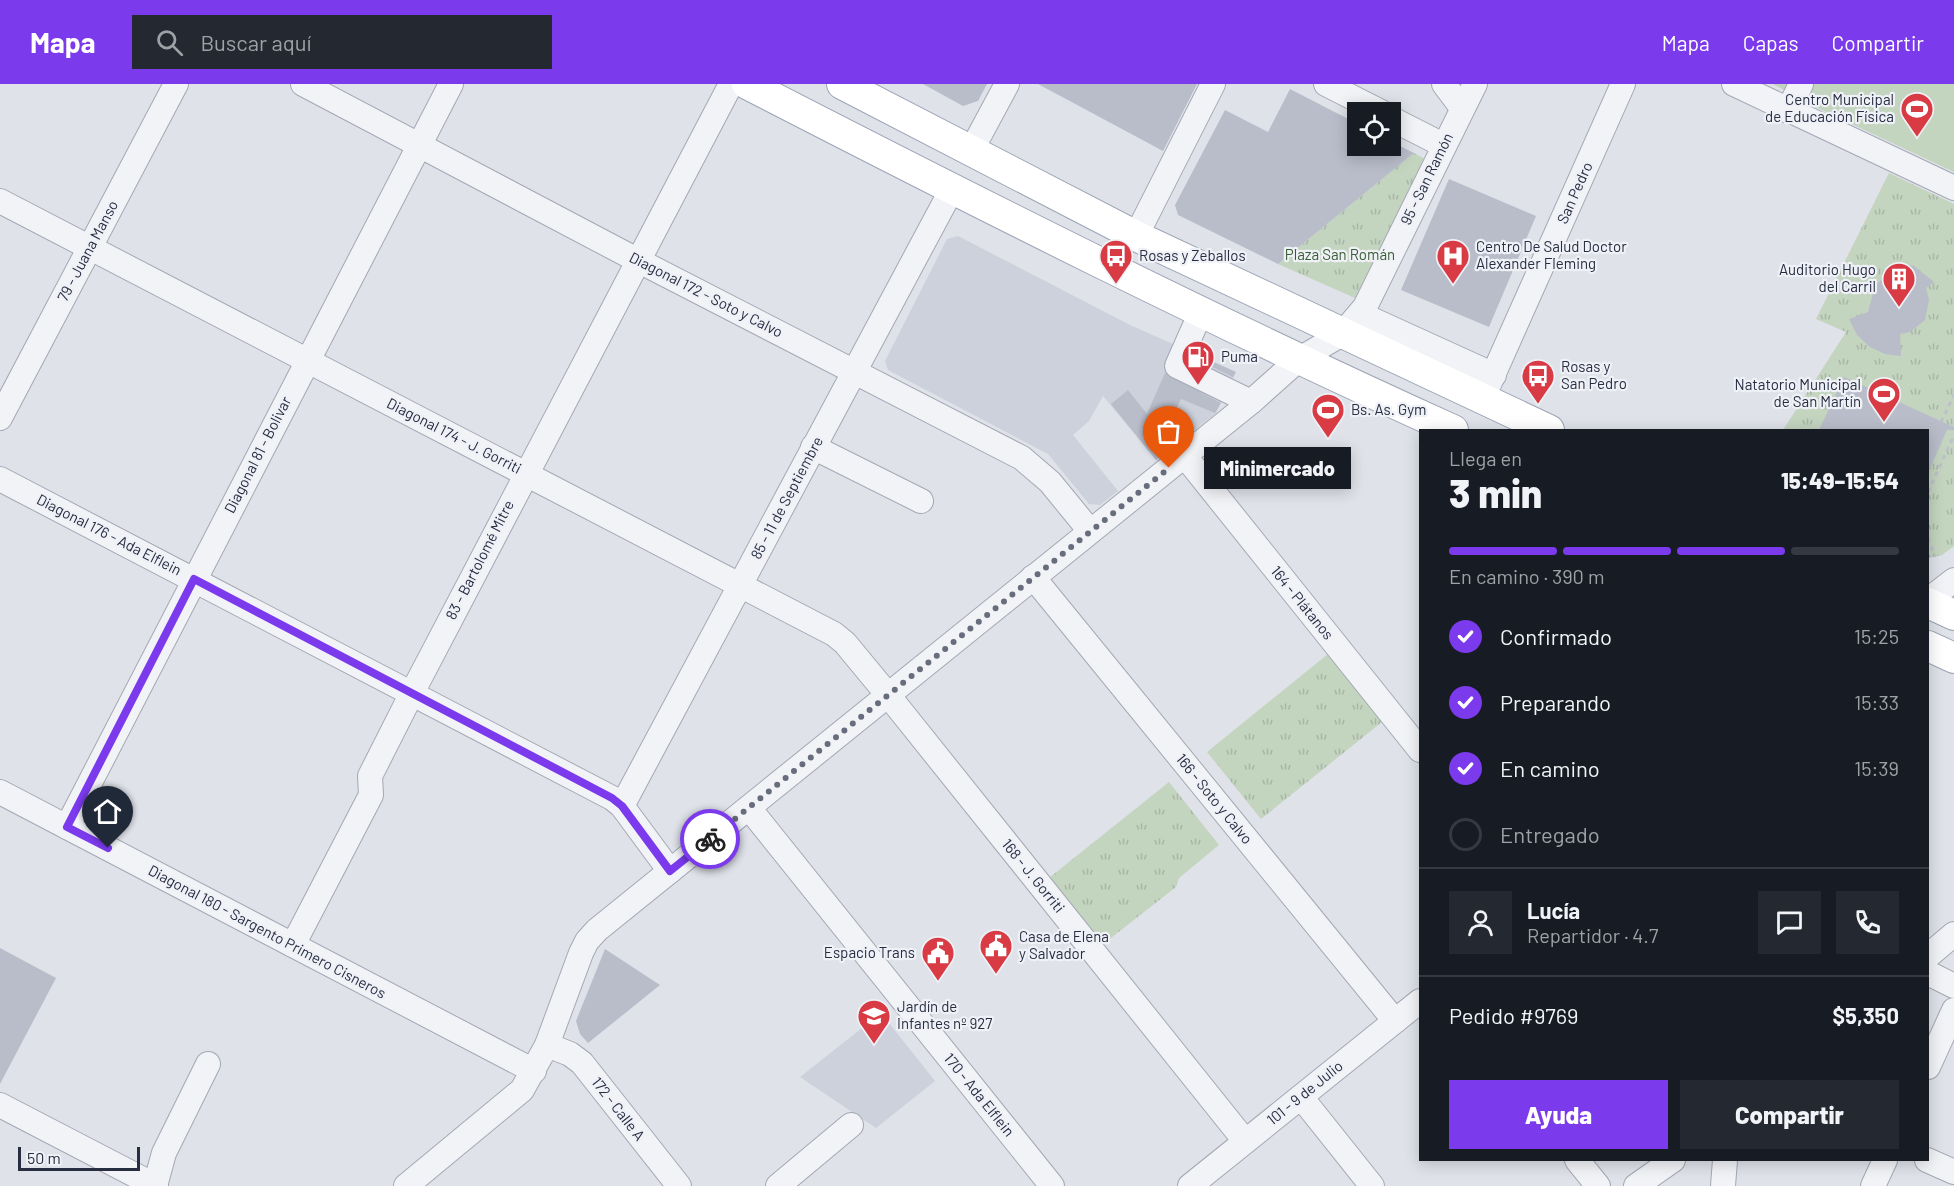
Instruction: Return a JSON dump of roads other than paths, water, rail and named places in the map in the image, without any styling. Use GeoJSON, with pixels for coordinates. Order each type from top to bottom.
{"type":"FeatureCollection","features":[{"type":"Feature","properties":{"kind":"main road"},"geometry":{"type":"LineString","coordinates":[[747,84],[952,189],[1298,360],[1451,429]]}},
{"type":"Feature","properties":{"kind":"main road"},"geometry":{"type":"LineString","coordinates":[[842,84],[1136,236],[1351,324],[1488,388],[1548,429]]}},
{"type":"Feature","properties":{"kind":"main road"},"geometry":{"type":"LineString","coordinates":[[1929,602],[1954,615]]}},
{"type":"Feature","properties":{"kind":"main road"},"geometry":{"type":"LineString","coordinates":[[1929,646],[1954,658]]}},
{"type":"Feature","properties":{"kind":"street","name":"79 - Juana Manso"},"geometry":{"type":"LineString","coordinates":[[0,418],[176,84]]}},
{"type":"Feature","properties":{"kind":"street","name":"Diagonal 172 - Soto y Calvo"},"geometry":{"type":"LineString","coordinates":[[303,84],[639,261],[1022,458],[1050,482],[1090,531]]}},
{"type":"Feature","properties":{"kind":"street","name":"Diagonal 81 - Bolivar"},"geometry":{"type":"LineString","coordinates":[[67,827],[306,360],[451,84]]}},
{"type":"Feature","properties":{"kind":"street","name":"83 - Bartolomé Mitre"},"geometry":{"type":"LineString","coordinates":[[293,945],[371,795],[370,776],[412,693],[525,472],[731,84]]}},
{"type":"Feature","properties":{"kind":"street"},"geometry":{"type":"LineString","coordinates":[[971,151],[1007,84]]}},
{"type":"Feature","properties":{"kind":"street"},"geometry":{"type":"LineString","coordinates":[[1136,236],[1214,84]]}},
{"type":"Feature","properties":{"kind":"street"},"geometry":{"type":"LineString","coordinates":[[1326,84],[1361,102]]}},
{"type":"Feature","properties":{"kind":"street"},"geometry":{"type":"LineString","coordinates":[[1444,84],[1462,108]]}},
{"type":"Feature","properties":{"kind":"street","name":"95 - San Ramón"},"geometry":{"type":"LineString","coordinates":[[1351,324],[1475,84]]}},
{"type":"Feature","properties":{"kind":"street","name":"San Pedro"},"geometry":{"type":"LineString","coordinates":[[1488,388],[1623,84]]}},
{"type":"Feature","properties":{"kind":"street"},"geometry":{"type":"LineString","coordinates":[[1734,84],[1954,188]]}},
{"type":"Feature","properties":{"kind":"street"},"geometry":{"type":"LineString","coordinates":[[1788,111],[1801,84]]}},
{"type":"Feature","properties":{"kind":"street"},"geometry":{"type":"LineString","coordinates":[[1401,124],[1443,145]]}},
{"type":"Feature","properties":{"kind":"street","name":"85 - 11 de Septiembre"},"geometry":{"type":"LineString","coordinates":[[622,806],[952,189]]}},
{"type":"Feature","properties":{"kind":"street","name":"Diagonal 174 - J. Gorriti"},"geometry":{"type":"LineString","coordinates":[[0,201],[91,246],[834,634],[845,643],[888,695]]}},
{"type":"Feature","properties":{"kind":"street"},"geometry":{"type":"LineString","coordinates":[[1201,312],[1177,366],[1251,402]]}},
{"type":"Feature","properties":{"kind":"street"},"geometry":{"type":"LineString","coordinates":[[408,1186],[512,1101],[534,1071],[547,1045],[587,941],[670,871],[1251,402],[1298,360],[1351,324]]}},
{"type":"Feature","properties":{"kind":"street"},"geometry":{"type":"LineString","coordinates":[[813,447],[921,501]]}},
{"type":"Feature","properties":{"kind":"street","name":"164 - Plátanos"},"geometry":{"type":"LineString","coordinates":[[1184,455],[1419,749]]}},
{"type":"Feature","properties":{"kind":"street","name":"Diagonal 176 - Ada Elflein"},"geometry":{"type":"LineString","coordinates":[[0,479],[412,693],[622,806],[670,871]]}},
{"type":"Feature","properties":{"kind":"street","name":"166 - Soto y Calvo"},"geometry":{"type":"LineString","coordinates":[[1033,577],[1395,1021]]}},
{"type":"Feature","properties":{"kind":"street"},"geometry":{"type":"LineString","coordinates":[[1929,600],[1954,580]]}},
{"type":"Feature","properties":{"kind":"street","name":"168 - J. Gorriti"},"geometry":{"type":"LineString","coordinates":[[888,695],[1245,1141]]}},
{"type":"Feature","properties":{"kind":"street","name":"Diagonal 180 - Sargento Primero Cisneros"},"geometry":{"type":"LineString","coordinates":[[0,792],[534,1071]]}},
{"type":"Feature","properties":{"kind":"street","name":"170 - Ada Elflein"},"geometry":{"type":"LineString","coordinates":[[749,808],[1052,1186]]}},
{"type":"Feature","properties":{"kind":"street"},"geometry":{"type":"LineString","coordinates":[[1929,955],[1954,934]]}},
{"type":"Feature","properties":{"kind":"street"},"geometry":{"type":"LineString","coordinates":[[1929,974],[1954,986]]}},
{"type":"Feature","properties":{"kind":"street","name":"101 - 9 de Julio"},"geometry":{"type":"LineString","coordinates":[[1190,1186],[1419,1002]]}},
{"type":"Feature","properties":{"kind":"street"},"geometry":{"type":"LineString","coordinates":[[1929,1065],[1954,1010]]}},
{"type":"Feature","properties":{"kind":"street","name":"172 - Calle A"},"geometry":{"type":"LineString","coordinates":[[547,1045],[570,1054],[582,1063],[679,1186]]}},
{"type":"Feature","properties":{"kind":"street"},"geometry":{"type":"LineString","coordinates":[[0,1105],[156,1186],[164,1153],[208,1064]]}},
{"type":"Feature","properties":{"kind":"street"},"geometry":{"type":"LineString","coordinates":[[1301,1097],[1372,1186]]}},
{"type":"Feature","properties":{"kind":"street"},"geometry":{"type":"LineString","coordinates":[[777,1186],[851,1125]]}},
{"type":"Feature","properties":{"kind":"street"},"geometry":{"type":"LineString","coordinates":[[1578,1161],[1598,1186]]}},
{"type":"Feature","properties":{"kind":"street"},"geometry":{"type":"LineString","coordinates":[[1636,1186],[1671,1161]]}},
{"type":"Feature","properties":{"kind":"street"},"geometry":{"type":"LineString","coordinates":[[1723,1186],[1725,1161]]}},
{"type":"Feature","properties":{"kind":"street"},"geometry":{"type":"LineString","coordinates":[[1873,1186],[1885,1161]]}},
{"type":"Feature","properties":{"kind":"street"},"geometry":{"type":"LineString","coordinates":[[1928,1161],[1954,1172]]}},
{"type":"Feature","properties":{"kind":"place","name":"Centro Municipal de Educación Física"},"geometry":{"type":"Point","coordinates":[1917,138]}},
{"type":"Feature","properties":{"kind":"place","name":"Rosas y Zeballos"},"geometry":{"type":"Point","coordinates":[1116,285]}},
{"type":"Feature","properties":{"kind":"place","name":"Centro De Salud Doctor Alexander Fleming"},"geometry":{"type":"Point","coordinates":[1453,285]}},
{"type":"Feature","properties":{"kind":"place","name":"Auditorio Hugo del Carril"},"geometry":{"type":"Point","coordinates":[1899,308]}},
{"type":"Feature","properties":{"kind":"place","name":"Puma"},"geometry":{"type":"Point","coordinates":[1198,386]}},
{"type":"Feature","properties":{"kind":"place","name":"Rosas y San Pedro"},"geometry":{"type":"Point","coordinates":[1538,405]}},
{"type":"Feature","properties":{"kind":"place","name":"Natatorio Municipal de San Martín"},"geometry":{"type":"Point","coordinates":[1884,423]}},
{"type":"Feature","properties":{"kind":"place","name":"Bs. As. Gym"},"geometry":{"type":"Point","coordinates":[1328,439]}},
{"type":"Feature","properties":{"kind":"place","name":"Minimercado"},"geometry":{"type":"Point","coordinates":[1169,468]}},
{"type":"Feature","properties":{"kind":"place","name":"Casa de Elena y Salvador"},"geometry":{"type":"Point","coordinates":[996,975]}},
{"type":"Feature","properties":{"kind":"place","name":"Espacio Trans"},"geometry":{"type":"Point","coordinates":[938,982]}},
{"type":"Feature","properties":{"kind":"place","name":"Jardín de Infantes nº 927"},"geometry":{"type":"Point","coordinates":[874,1045]}},
{"type":"Feature","properties":{"kind":"park label","name":"Plaza San Román"},"geometry":{"type":"Point","coordinates":[1340,255]}}]}
